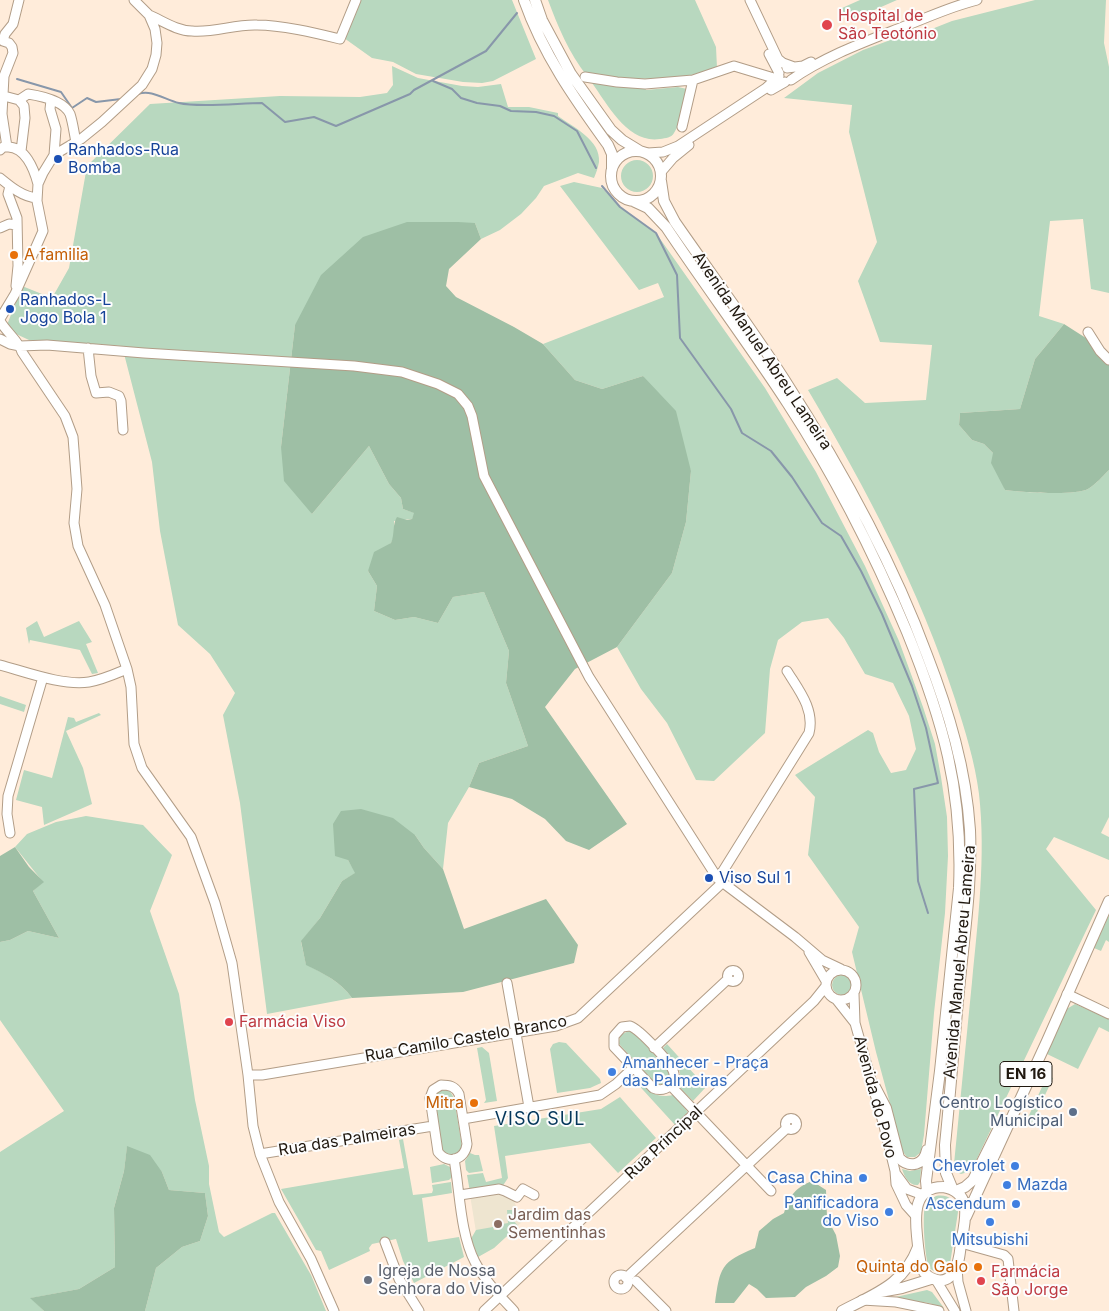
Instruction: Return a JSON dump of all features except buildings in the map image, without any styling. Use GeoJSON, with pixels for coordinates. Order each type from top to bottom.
{"type":"FeatureCollection","features":[{"type":"Feature","properties":{"kind":"main road"},"geometry":{"type":"LineString","coordinates":[[524,0],[540,41],[550,60],[608,145],[612,154],[612,180],[617,192],[633,201],[651,196],[657,189],[661,176],[659,165],[644,152],[622,140],[611,130],[557,51],[535,0]]}},
{"type":"Feature","properties":{"kind":"main road"},"geometry":{"type":"LineString","coordinates":[[612,168],[620,156],[633,151],[644,152]]}},
{"type":"Feature","properties":{"kind":"main road","name":"Avenida Manuel Abreu Lameira"},"geometry":{"type":"LineString","coordinates":[[661,176],[664,201],[675,222],[786,383],[827,449],[862,511],[911,613],[935,674],[953,730],[967,802],[971,860],[945,1145],[946,1173],[954,1190]]}},
{"type":"Feature","properties":{"kind":"main road","name":"Avenida Manuel Abreu Lameira"},"geometry":{"type":"LineString","coordinates":[[633,201],[648,208],[666,228],[788,404],[819,454],[882,573],[924,674],[949,754],[960,830],[958,897],[925,1193],[915,1215]]}},
{"type":"Feature","properties":{"kind":"main road","name":"EN 16"},"geometry":{"type":"LineString","coordinates":[[966,1217],[964,1203],[954,1190],[965,1187],[972,1180],[1067,994],[1109,901]]}},
{"type":"Feature","properties":{"kind":"main road","name":"EN 16"},"geometry":{"type":"LineString","coordinates":[[957,1266],[966,1217],[1047,1041],[1060,1008]]}},
{"type":"Feature","properties":{"kind":"main road"},"geometry":{"type":"LineString","coordinates":[[874,1085],[886,1108],[899,1158],[903,1162],[914,1164],[921,1162],[925,1157],[938,1088]]}},
{"type":"Feature","properties":{"kind":"main road"},"geometry":{"type":"LineString","coordinates":[[925,1193],[940,1187],[954,1190]]}},
{"type":"Feature","properties":{"kind":"main road"},"geometry":{"type":"LineString","coordinates":[[915,1215],[922,1269],[925,1274],[933,1279]]}},
{"type":"Feature","properties":{"kind":"main road"},"geometry":{"type":"LineString","coordinates":[[842,1311],[879,1292],[905,1272],[918,1246]]}},
{"type":"Feature","properties":{"kind":"main road"},"geometry":{"type":"LineString","coordinates":[[879,1292],[886,1292],[933,1279],[949,1278],[957,1266]]}},
{"type":"Feature","properties":{"kind":"street"},"geometry":{"type":"LineString","coordinates":[[1,333],[15,294],[43,231],[37,198],[38,184],[35,175],[21,151],[13,146],[3,149],[1,114],[4,96],[2,76],[13,53],[12,47],[8,42],[1,42],[13,24],[19,0]]}},
{"type":"Feature","properties":{"kind":"street"},"geometry":{"type":"LineString","coordinates":[[54,155],[76,142],[102,122],[142,85],[152,69],[157,43],[155,29],[149,16],[134,0]]}},
{"type":"Feature","properties":{"kind":"street"},"geometry":{"type":"LineString","coordinates":[[149,16],[191,32],[242,24],[260,25],[340,39],[356,0]]}},
{"type":"Feature","properties":{"kind":"street"},"geometry":{"type":"LineString","coordinates":[[743,0],[785,75]]}},
{"type":"Feature","properties":{"kind":"street"},"geometry":{"type":"LineString","coordinates":[[750,0],[778,59],[782,63],[785,75]]}},
{"type":"Feature","properties":{"kind":"street"},"geometry":{"type":"LineString","coordinates":[[644,152],[663,152],[678,146],[785,75],[868,35],[958,0]]}},
{"type":"Feature","properties":{"kind":"street"},"geometry":{"type":"LineString","coordinates":[[585,77],[645,84],[694,80],[734,66],[785,75],[803,72],[854,47],[950,8],[977,0]]}},
{"type":"Feature","properties":{"kind":"street"},"geometry":{"type":"LineString","coordinates":[[661,176],[681,151],[757,99],[785,75]]}},
{"type":"Feature","properties":{"kind":"street"},"geometry":{"type":"LineString","coordinates":[[682,127],[694,80]]}},
{"type":"Feature","properties":{"kind":"street"},"geometry":{"type":"LineString","coordinates":[[20,100],[28,94],[51,100],[66,108],[70,115],[76,142]]}},
{"type":"Feature","properties":{"kind":"street"},"geometry":{"type":"LineString","coordinates":[[4,96],[20,100],[24,106],[25,118],[21,151]]}},
{"type":"Feature","properties":{"kind":"street"},"geometry":{"type":"LineString","coordinates":[[38,184],[54,155],[56,129],[50,109],[51,100]]}},
{"type":"Feature","properties":{"kind":"street"},"geometry":{"type":"LineString","coordinates":[[0,178],[17,218],[18,266],[15,294]]}},
{"type":"Feature","properties":{"kind":"street"},"geometry":{"type":"LineString","coordinates":[[6,192],[37,198]]}},
{"type":"Feature","properties":{"kind":"street"},"geometry":{"type":"LineString","coordinates":[[0,228],[9,224],[17,225]]}},
{"type":"Feature","properties":{"kind":"street"},"geometry":{"type":"LineString","coordinates":[[1088,332],[1100,351],[1109,360]]}},
{"type":"Feature","properties":{"kind":"street"},"geometry":{"type":"LineString","coordinates":[[1,333],[20,346],[47,345],[354,366],[402,372],[438,384],[458,394],[468,406],[472,416],[484,476],[584,668],[720,881]]}},
{"type":"Feature","properties":{"kind":"street"},"geometry":{"type":"LineString","coordinates":[[1,333],[20,346],[22,352],[66,416],[73,436],[77,490],[74,523],[78,546],[105,605],[127,669],[131,686],[134,744],[142,768],[191,838],[215,903],[232,963],[248,1075],[253,1126],[260,1154],[279,1202],[311,1259],[334,1311]]}},
{"type":"Feature","properties":{"kind":"street"},"geometry":{"type":"LineString","coordinates":[[88,348],[91,376],[96,393],[109,392],[119,396],[123,430]]}},
{"type":"Feature","properties":{"kind":"street"},"geometry":{"type":"LineString","coordinates":[[0,665],[43,677],[73,682],[88,682],[127,669]]}},
{"type":"Feature","properties":{"kind":"street","name":"Rua Camilo Castelo Branco"},"geometry":{"type":"LineString","coordinates":[[248,1075],[556,1026],[578,1018],[720,881],[809,732],[811,717],[808,708],[787,671]]}},
{"type":"Feature","properties":{"kind":"street"},"geometry":{"type":"LineString","coordinates":[[10,833],[7,814],[8,796],[43,677]]}},
{"type":"Feature","properties":{"kind":"street","name":"Avenida do Povo"},"geometry":{"type":"LineString","coordinates":[[720,881],[795,937],[822,960],[850,972],[856,980],[857,985],[854,994],[855,1023],[874,1085],[898,1191],[906,1205],[915,1215]]}},
{"type":"Feature","properties":{"kind":"street","name":"Avenida do Povo"},"geometry":{"type":"LineString","coordinates":[[806,948],[826,984],[828,992],[855,1023]]}},
{"type":"Feature","properties":{"kind":"street"},"geometry":{"type":"LineString","coordinates":[[826,984],[830,974],[841,969]]}},
{"type":"Feature","properties":{"kind":"street"},"geometry":{"type":"LineString","coordinates":[[654,1048],[728,979]]}},
{"type":"Feature","properties":{"kind":"street"},"geometry":{"type":"LineString","coordinates":[[507,984],[529,1107]]}},
{"type":"Feature","properties":{"kind":"street","name":"Rua Principal"},"geometry":{"type":"LineString","coordinates":[[484,1311],[814,1001],[826,984]]}},
{"type":"Feature","properties":{"kind":"street"},"geometry":{"type":"LineString","coordinates":[[814,1001],[834,998],[844,1000],[854,994]]}},
{"type":"Feature","properties":{"kind":"street"},"geometry":{"type":"LineString","coordinates":[[1067,994],[1109,1014]]}},
{"type":"Feature","properties":{"kind":"street"},"geometry":{"type":"LineString","coordinates":[[630,1026],[635,1028],[654,1048],[671,1067],[675,1075],[673,1082],[666,1089],[653,1088],[633,1068],[614,1047],[614,1036],[622,1027],[630,1026]]}},
{"type":"Feature","properties":{"kind":"street"},"geometry":{"type":"LineString","coordinates":[[463,1118],[600,1095],[616,1084],[633,1068]]}},
{"type":"Feature","properties":{"kind":"street"},"geometry":{"type":"LineString","coordinates":[[447,1084],[456,1088],[459,1094],[463,1118],[467,1144],[466,1150],[462,1156],[454,1160],[445,1158],[438,1152],[433,1126],[430,1098],[436,1086],[447,1084]]}},
{"type":"Feature","properties":{"kind":"street"},"geometry":{"type":"LineString","coordinates":[[670,1085],[770,1192]]}},
{"type":"Feature","properties":{"kind":"street","name":"Rua das Palmeiras"},"geometry":{"type":"LineString","coordinates":[[260,1154],[433,1126]]}},
{"type":"Feature","properties":{"kind":"street"},"geometry":{"type":"LineString","coordinates":[[626,1278],[787,1128]]}},
{"type":"Feature","properties":{"kind":"street"},"geometry":{"type":"LineString","coordinates":[[454,1160],[468,1244],[476,1263],[490,1285],[514,1311]]}},
{"type":"Feature","properties":{"kind":"street","name":"Avenida do Povo"},"geometry":{"type":"LineString","coordinates":[[895,1171],[907,1189],[925,1193]]}},
{"type":"Feature","properties":{"kind":"street"},"geometry":{"type":"LineString","coordinates":[[460,1195],[500,1189],[517,1198],[524,1189],[534,1195]]}},
{"type":"Feature","properties":{"kind":"street"},"geometry":{"type":"LineString","coordinates":[[385,1242],[399,1279],[419,1311]]}},
{"type":"Feature","properties":{"kind":"street"},"geometry":{"type":"LineString","coordinates":[[962,1242],[1004,1255],[1008,1259],[1014,1311]]}},
{"type":"Feature","properties":{"kind":"street"},"geometry":{"type":"LineString","coordinates":[[957,1266],[958,1282],[966,1311]]}},
{"type":"Feature","properties":{"kind":"street"},"geometry":{"type":"LineString","coordinates":[[933,1279],[955,1311]]}},
{"type":"Feature","properties":{"kind":"street"},"geometry":{"type":"LineString","coordinates":[[636,1281],[666,1311]]}},
{"type":"Feature","properties":{"kind":"street"},"geometry":{"type":"LineString","coordinates":[[862,1300],[901,1303],[939,1311]]}},
{"type":"Feature","properties":{"kind":"shaded area","name":"Jardim das Sementinhas"},"geometry":{"type":"Polygon","coordinates":[[[498,1192],[513,1198],[522,1222],[494,1248],[478,1257],[472,1241],[472,1237],[476,1232],[470,1195],[498,1192]]]}},
{"type":"Feature","properties":{"kind":"green space"},"geometry":{"type":"Polygon","coordinates":[[[361,0],[512,0],[536,59],[493,81],[482,83],[463,82],[416,74],[393,62],[372,58],[344,38],[361,0]]]}},
{"type":"Feature","properties":{"kind":"green space"},"geometry":{"type":"Polygon","coordinates":[[[548,0],[695,0],[716,47],[717,68],[685,76],[653,79],[587,76],[564,40],[548,0]]]}},
{"type":"Feature","properties":{"kind":"green space"},"geometry":{"type":"Polygon","coordinates":[[[860,0],[897,0],[847,22],[842,8],[860,0]]]}},
{"type":"Feature","properties":{"kind":"green space"},"geometry":{"type":"Polygon","coordinates":[[[1035,0],[1106,0],[1104,43],[1109,67],[1109,293],[1091,289],[1083,219],[1050,221],[1039,316],[1064,324],[1035,359],[1020,409],[960,413],[959,425],[972,440],[984,444],[993,453],[1005,490],[1048,493],[1082,491],[1091,487],[1109,470],[1109,817],[1101,833],[1109,837],[1109,860],[1054,837],[1046,849],[1096,910],[971,1171],[961,1174],[955,1171],[954,1164],[977,935],[982,841],[979,794],[975,770],[962,722],[941,658],[908,579],[851,465],[808,390],[837,378],[865,403],[926,400],[932,345],[880,342],[858,281],[877,242],[849,132],[852,105],[784,98],[818,73],[863,50],[907,34],[909,38],[952,21],[1035,0]]]}},
{"type":"Feature","properties":{"kind":"green space"},"geometry":{"type":"Polygon","coordinates":[[[392,66],[418,78],[462,86],[478,87],[501,84],[508,107],[529,107],[558,113],[558,116],[591,141],[596,147],[598,154],[598,168],[594,178],[578,173],[544,186],[521,214],[500,230],[481,239],[475,223],[295,325],[281,447],[312,514],[369,446],[389,484],[401,498],[403,509],[415,513],[412,519],[394,521],[394,537],[391,543],[368,571],[377,586],[374,611],[395,620],[414,617],[438,623],[453,597],[484,592],[509,651],[506,683],[528,746],[479,763],[469,787],[448,823],[443,869],[415,835],[348,860],[356,873],[342,881],[320,918],[301,942],[306,964],[337,982],[352,998],[267,1014],[240,803],[223,715],[235,693],[210,654],[178,625],[160,531],[152,462],[122,346],[29,340],[14,333],[7,325],[22,286],[52,298],[69,268],[87,166],[150,104],[280,96],[360,97],[387,93],[393,85],[392,66]]]}},
{"type":"Feature","properties":{"kind":"green space"},"geometry":{"type":"Polygon","coordinates":[[[593,80],[645,86],[646,90],[678,87],[687,89],[681,117],[674,133],[671,136],[660,139],[649,139],[638,135],[612,112],[592,83],[593,80]]]}},
{"type":"Feature","properties":{"kind":"green space"},"geometry":{"type":"Polygon","coordinates":[[[637,160],[648,165],[653,176],[648,187],[637,192],[626,187],[621,176],[626,165],[637,160]]]}},
{"type":"Feature","properties":{"kind":"green space"},"geometry":{"type":"Polygon","coordinates":[[[574,182],[602,188],[620,207],[656,233],[765,388],[816,472],[865,566],[899,641],[923,707],[935,744],[941,777],[947,817],[948,856],[945,913],[934,1013],[924,1135],[921,1152],[915,1157],[907,1157],[903,1152],[876,1052],[852,952],[859,927],[808,855],[815,797],[795,775],[868,730],[873,733],[879,752],[891,773],[906,770],[916,749],[909,716],[893,683],[865,674],[844,638],[828,618],[802,622],[778,640],[770,669],[765,733],[714,781],[696,780],[667,723],[641,689],[617,647],[672,573],[686,522],[691,471],[643,376],[602,389],[575,380],[543,344],[664,297],[658,283],[639,290],[560,186],[574,182]]]}},
{"type":"Feature","properties":{"kind":"green space"},"geometry":{"type":"Polygon","coordinates":[[[407,222],[475,223],[481,239],[449,269],[446,286],[456,297],[543,344],[575,380],[602,389],[643,376],[676,411],[691,471],[686,522],[672,573],[617,647],[575,669],[545,707],[627,824],[589,850],[566,841],[545,819],[512,799],[469,787],[479,763],[528,746],[506,683],[509,651],[484,592],[453,597],[438,623],[414,617],[395,620],[374,611],[377,586],[368,571],[374,552],[391,543],[397,517],[407,520],[412,519],[414,513],[403,509],[401,498],[389,484],[369,446],[312,514],[284,481],[281,447],[295,325],[321,275],[363,237],[407,222]]]}},
{"type":"Feature","properties":{"kind":"green space"},"geometry":{"type":"Polygon","coordinates":[[[1064,324],[1089,340],[1109,365],[1109,470],[1091,487],[1082,491],[1048,493],[1005,490],[991,463],[993,453],[984,444],[972,440],[959,425],[960,413],[1020,409],[1035,359],[1064,324]]]}},
{"type":"Feature","properties":{"kind":"green space"},"geometry":{"type":"Polygon","coordinates":[[[37,621],[44,637],[79,621],[92,642],[86,644],[98,673],[92,674],[80,650],[30,640],[29,644],[26,628],[37,621]]]}},
{"type":"Feature","properties":{"kind":"green space"},"geometry":{"type":"Polygon","coordinates":[[[0,696],[26,705],[24,712],[0,704],[0,696]]]}},
{"type":"Feature","properties":{"kind":"green space"},"geometry":{"type":"Polygon","coordinates":[[[99,713],[101,715],[66,731],[83,768],[92,804],[44,825],[42,807],[16,800],[24,770],[52,778],[68,717],[74,718],[76,722],[99,713]]]}},
{"type":"Feature","properties":{"kind":"green space"},"geometry":{"type":"Polygon","coordinates":[[[361,809],[393,818],[415,835],[443,869],[464,929],[546,899],[578,945],[574,963],[463,992],[352,998],[337,982],[306,965],[301,941],[320,918],[342,881],[355,873],[348,860],[335,856],[333,824],[341,811],[361,809]]]}},
{"type":"Feature","properties":{"kind":"green space"},"geometry":{"type":"Polygon","coordinates":[[[86,816],[143,825],[172,855],[150,911],[179,994],[195,1100],[209,1166],[209,1184],[219,1232],[224,1237],[275,1213],[311,1275],[326,1311],[145,1311],[156,1268],[182,1247],[200,1241],[208,1216],[205,1193],[169,1190],[162,1172],[127,1147],[124,1171],[114,1208],[115,1267],[79,1289],[31,1298],[44,1311],[0,1311],[0,1152],[64,1111],[0,1020],[0,942],[10,940],[28,931],[59,938],[33,891],[43,882],[15,847],[27,834],[56,822],[86,816]]]}},
{"type":"Feature","properties":{"kind":"green space"},"geometry":{"type":"Polygon","coordinates":[[[15,847],[29,867],[44,882],[33,891],[59,938],[28,931],[10,940],[0,942],[0,856],[15,847]]]}},
{"type":"Feature","properties":{"kind":"green space"},"geometry":{"type":"Polygon","coordinates":[[[1109,915],[1109,942],[1106,940],[1101,951],[1094,948],[1109,915]]]}},
{"type":"Feature","properties":{"kind":"green space"},"geometry":{"type":"Polygon","coordinates":[[[842,975],[849,978],[852,985],[849,992],[842,995],[835,992],[832,985],[835,978],[842,975]]]}},
{"type":"Feature","properties":{"kind":"green space"},"geometry":{"type":"Polygon","coordinates":[[[1075,1004],[1109,1019],[1109,1032],[1099,1027],[1078,1069],[1047,1054],[1065,1010],[1075,1004]]]}},
{"type":"Feature","properties":{"kind":"green space"},"geometry":{"type":"Polygon","coordinates":[[[629,1031],[636,1034],[668,1070],[670,1074],[666,1083],[658,1085],[655,1083],[619,1044],[620,1035],[629,1031]]]}},
{"type":"Feature","properties":{"kind":"green space"},"geometry":{"type":"Polygon","coordinates":[[[559,1042],[566,1043],[600,1079],[601,1083],[590,1088],[557,1093],[550,1049],[553,1044],[559,1042]]]}},
{"type":"Feature","properties":{"kind":"green space"},"geometry":{"type":"Polygon","coordinates":[[[667,1044],[706,1087],[693,1101],[679,1087],[679,1070],[663,1048],[667,1044]]]}},
{"type":"Feature","properties":{"kind":"green space"},"geometry":{"type":"Polygon","coordinates":[[[482,1047],[489,1053],[497,1101],[484,1103],[486,1100],[477,1048],[482,1047]]]}},
{"type":"Feature","properties":{"kind":"green space"},"geometry":{"type":"Polygon","coordinates":[[[637,1076],[652,1092],[660,1096],[673,1095],[688,1112],[675,1125],[633,1079],[637,1076]]]}},
{"type":"Feature","properties":{"kind":"green space"},"geometry":{"type":"Polygon","coordinates":[[[1047,1076],[1053,1078],[1030,1127],[1025,1124],[1047,1076]]]}},
{"type":"Feature","properties":{"kind":"green space"},"geometry":{"type":"Polygon","coordinates":[[[445,1089],[450,1091],[454,1098],[462,1146],[461,1150],[453,1155],[445,1153],[442,1149],[435,1101],[437,1093],[445,1089]]]}},
{"type":"Feature","properties":{"kind":"green space"},"geometry":{"type":"Polygon","coordinates":[[[620,1097],[656,1138],[618,1173],[590,1143],[505,1156],[508,1178],[502,1187],[470,1192],[467,1175],[483,1173],[486,1182],[502,1178],[494,1126],[601,1109],[620,1097]]]}},
{"type":"Feature","properties":{"kind":"green space"},"geometry":{"type":"Polygon","coordinates":[[[403,1139],[413,1195],[432,1193],[432,1185],[451,1182],[452,1193],[422,1198],[428,1242],[459,1237],[464,1257],[414,1283],[403,1261],[396,1239],[372,1244],[369,1248],[370,1251],[329,1270],[321,1251],[316,1250],[281,1189],[404,1168],[399,1140],[403,1139]]]}},
{"type":"Feature","properties":{"kind":"green space"},"geometry":{"type":"Polygon","coordinates":[[[127,1146],[150,1155],[162,1172],[169,1190],[205,1193],[208,1216],[200,1241],[182,1247],[156,1268],[145,1311],[44,1311],[30,1298],[79,1289],[115,1267],[114,1208],[124,1171],[127,1146]]]}},
{"type":"Feature","properties":{"kind":"green space"},"geometry":{"type":"Polygon","coordinates":[[[470,1153],[479,1155],[483,1171],[469,1173],[466,1170],[465,1161],[470,1153]]]}},
{"type":"Feature","properties":{"kind":"green space"},"geometry":{"type":"Polygon","coordinates":[[[444,1164],[450,1167],[452,1177],[449,1180],[432,1183],[430,1167],[444,1164]]]}},
{"type":"Feature","properties":{"kind":"green space"},"geometry":{"type":"Polygon","coordinates":[[[902,1169],[910,1171],[921,1169],[918,1185],[910,1182],[902,1169]]]}},
{"type":"Feature","properties":{"kind":"green space"},"geometry":{"type":"Polygon","coordinates":[[[812,1181],[826,1190],[827,1218],[836,1235],[840,1256],[838,1267],[806,1287],[795,1297],[766,1298],[749,1284],[734,1303],[715,1303],[724,1267],[735,1257],[755,1248],[759,1231],[773,1219],[784,1213],[794,1193],[812,1181]]]}},
{"type":"Feature","properties":{"kind":"green space"},"geometry":{"type":"Polygon","coordinates":[[[936,1196],[944,1196],[951,1199],[958,1212],[950,1264],[947,1270],[939,1272],[929,1267],[926,1256],[924,1228],[925,1207],[936,1196]]]}},
{"type":"Feature","properties":{"kind":"green space"},"geometry":{"type":"Polygon","coordinates":[[[507,1210],[512,1210],[514,1221],[518,1226],[494,1248],[478,1257],[472,1241],[476,1230],[493,1227],[494,1230],[497,1230],[497,1225],[508,1223],[507,1210]]]}},
{"type":"Feature","properties":{"kind":"green space"},"geometry":{"type":"Polygon","coordinates":[[[927,1290],[932,1292],[944,1308],[929,1303],[891,1298],[927,1290]]]}},
{"type":"Feature","properties":{"kind":"waterway"},"geometry":{"type":"LineString","coordinates":[[138,94],[153,94],[174,102],[187,104],[262,103],[285,122],[314,117],[336,126],[410,94],[414,90],[486,51],[517,13]]}},
{"type":"Feature","properties":{"kind":"waterway"},"geometry":{"type":"LineString","coordinates":[[17,79],[61,92],[72,108],[87,98],[96,102],[121,99]]}},
{"type":"Feature","properties":{"kind":"waterway"},"geometry":{"type":"LineString","coordinates":[[433,81],[452,89],[461,98],[477,103],[500,106],[511,111],[536,112],[554,116],[577,131],[596,168]]}},
{"type":"Feature","properties":{"kind":"waterway"},"geometry":{"type":"LineString","coordinates":[[602,186],[620,207],[656,233],[677,275],[680,338],[731,409],[742,433],[771,451],[792,477],[822,523],[841,536],[882,614],[912,686],[926,728],[938,783],[914,789],[918,881],[928,913]]}},
{"type":"Feature","properties":{"kind":"place","name":"Hospital de São Teotónio"},"geometry":{"type":"Point","coordinates":[827,25]}},
{"type":"Feature","properties":{"kind":"place","name":"Ranhados-Rua Bomba"},"geometry":{"type":"Point","coordinates":[58,159]}},
{"type":"Feature","properties":{"kind":"place","name":"A familia"},"geometry":{"type":"Point","coordinates":[14,255]}},
{"type":"Feature","properties":{"kind":"place","name":"Ranhados-L Jogo Bola 1"},"geometry":{"type":"Point","coordinates":[10,309]}},
{"type":"Feature","properties":{"kind":"place","name":"Viso Sul 1"},"geometry":{"type":"Point","coordinates":[709,878]}},
{"type":"Feature","properties":{"kind":"place","name":"Farmácia Viso"},"geometry":{"type":"Point","coordinates":[229,1022]}},
{"type":"Feature","properties":{"kind":"place","name":"Amanhecer - Praça das Palmeiras"},"geometry":{"type":"Point","coordinates":[612,1072]}},
{"type":"Feature","properties":{"kind":"place","name":"Mitra"},"geometry":{"type":"Point","coordinates":[474,1103]}},
{"type":"Feature","properties":{"kind":"place","name":"Centro Logístico Municipal"},"geometry":{"type":"Point","coordinates":[1073,1112]}},
{"type":"Feature","properties":{"kind":"place","name":"Chevrolet"},"geometry":{"type":"Point","coordinates":[1015,1166]}},
{"type":"Feature","properties":{"kind":"place","name":"Casa China"},"geometry":{"type":"Point","coordinates":[863,1178]}},
{"type":"Feature","properties":{"kind":"place","name":"Mazda"},"geometry":{"type":"Point","coordinates":[1007,1185]}},
{"type":"Feature","properties":{"kind":"place","name":"Ascendum"},"geometry":{"type":"Point","coordinates":[1016,1204]}},
{"type":"Feature","properties":{"kind":"place","name":"Panificadora do Viso"},"geometry":{"type":"Point","coordinates":[889,1212]}},
{"type":"Feature","properties":{"kind":"place","name":"Mitsubishi"},"geometry":{"type":"Point","coordinates":[990,1222]}},
{"type":"Feature","properties":{"kind":"place","name":"Jardim das Sementinhas"},"geometry":{"type":"Point","coordinates":[498,1224]}},
{"type":"Feature","properties":{"kind":"place","name":"Quinta do Galo"},"geometry":{"type":"Point","coordinates":[978,1267]}},
{"type":"Feature","properties":{"kind":"place","name":"Igreja de Nossa Senhora do Viso"},"geometry":{"type":"Point","coordinates":[368,1280]}},
{"type":"Feature","properties":{"kind":"place","name":"Farmácia São Jorge"},"geometry":{"type":"Point","coordinates":[981,1281]}},
{"type":"Feature","properties":{"kind":"district","name":"VISO SUL"},"geometry":{"type":"Point","coordinates":[540,1120]}}]}
